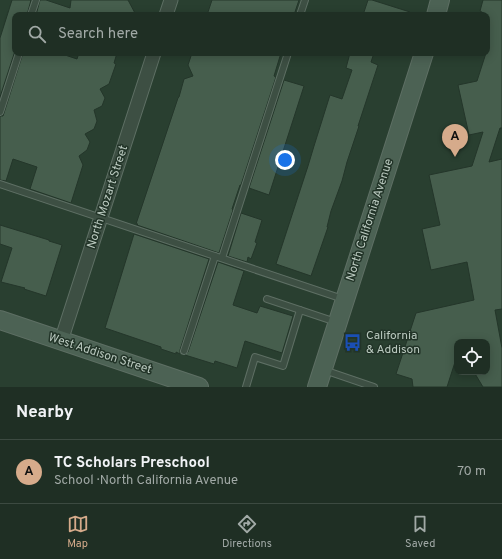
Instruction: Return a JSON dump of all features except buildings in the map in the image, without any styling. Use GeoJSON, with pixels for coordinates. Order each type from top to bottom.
{"type":"FeatureCollection","features":[{"type":"Feature","properties":{"kind":"street"},"geometry":{"type":"LineString","coordinates":[[167,12],[171,0]]}},
{"type":"Feature","properties":{"kind":"street"},"geometry":{"type":"LineString","coordinates":[[437,12],[440,0]]}},
{"type":"Feature","properties":{"kind":"street","name":"North Mozart Street"},"geometry":{"type":"LineString","coordinates":[[61,341],[102,218],[153,56]]}},
{"type":"Feature","properties":{"kind":"street","name":"North California Avenue"},"geometry":{"type":"LineString","coordinates":[[317,387],[423,56]]}},
{"type":"Feature","properties":{"kind":"street","name":"West Addison Street"},"geometry":{"type":"LineString","coordinates":[[0,320],[199,387]]}},
{"type":"Feature","properties":{"kind":"lane"},"geometry":{"type":"LineString","coordinates":[[32,12],[36,0]]}},
{"type":"Feature","properties":{"kind":"lane"},"geometry":{"type":"LineString","coordinates":[[301,12],[305,0]]}},
{"type":"Feature","properties":{"kind":"lane"},"geometry":{"type":"LineString","coordinates":[[0,112],[18,56]]}},
{"type":"Feature","properties":{"kind":"lane"},"geometry":{"type":"LineString","coordinates":[[184,351],[287,56]]}},
{"type":"Feature","properties":{"kind":"lane"},"geometry":{"type":"LineString","coordinates":[[0,184],[345,300]]}},
{"type":"Feature","properties":{"kind":"lane"},"geometry":{"type":"LineString","coordinates":[[267,299],[337,323]]}},
{"type":"Feature","properties":{"kind":"lane"},"geometry":{"type":"LineString","coordinates":[[246,387],[255,357],[282,366],[300,310]]}},
{"type":"Feature","properties":{"kind":"lane"},"geometry":{"type":"LineString","coordinates":[[322,370],[374,387]]}},
{"type":"Feature","properties":{"kind":"place","name":"TC Scholars Preschool"},"geometry":{"type":"Point","coordinates":[455,157]}},
{"type":"Feature","properties":{"kind":"place","name":"California & Addison"},"geometry":{"type":"Point","coordinates":[353,343]}}]}
